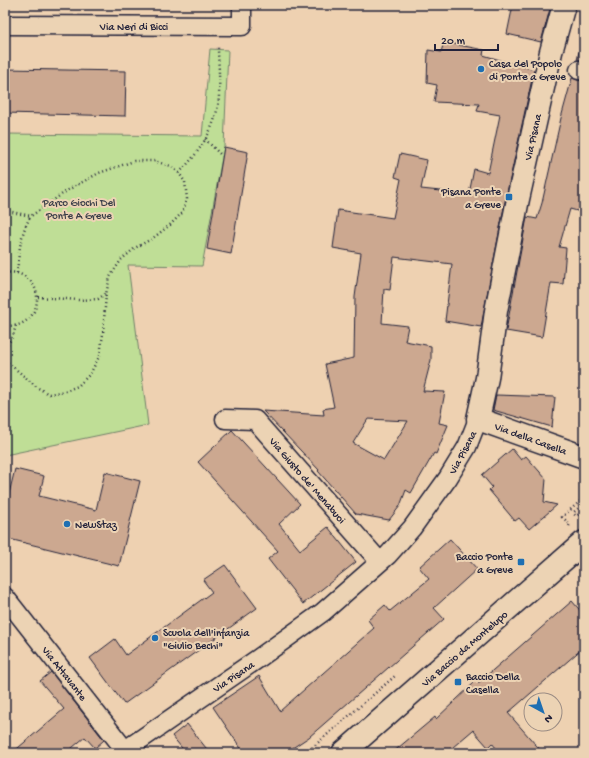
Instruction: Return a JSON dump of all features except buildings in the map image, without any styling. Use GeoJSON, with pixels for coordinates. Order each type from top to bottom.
{"type":"FeatureCollection","features":[{"type":"Feature","properties":{"kind":"main road","name":"Via Pisana"},"geometry":{"type":"LineString","coordinates":[[478,419],[487,378],[496,311],[515,213],[551,52],[564,5]]}},
{"type":"Feature","properties":{"kind":"main road","name":"Via della Casella"},"geometry":{"type":"LineString","coordinates":[[478,419],[584,457]]}},
{"type":"Feature","properties":{"kind":"main road","name":"Via Baccio da Montelupo"},"geometry":{"type":"LineString","coordinates":[[343,753],[584,542]]}},
{"type":"Feature","properties":{"kind":"street","name":"Via Neri di Bicci"},"geometry":{"type":"LineString","coordinates":[[5,25],[242,26],[242,5]]}},
{"type":"Feature","properties":{"kind":"street","name":"Via Giusto de' Menabuoi"},"geometry":{"type":"LineString","coordinates":[[225,419],[255,420],[380,562]]}},
{"type":"Feature","properties":{"kind":"street","name":"Via Pisana"},"geometry":{"type":"LineString","coordinates":[[123,751],[323,612],[380,562],[412,528],[448,478],[467,446],[478,419]]}},
{"type":"Feature","properties":{"kind":"street","name":"Via Attavante"},"geometry":{"type":"LineString","coordinates":[[8,605],[123,751]]}},
{"type":"Feature","properties":{"kind":"path"},"geometry":{"type":"LineString","coordinates":[[179,173],[198,151],[216,114],[219,95],[218,26]]}},
{"type":"Feature","properties":{"kind":"path"},"geometry":{"type":"LineString","coordinates":[[205,139],[222,156]]}},
{"type":"Feature","properties":{"kind":"path"},"geometry":{"type":"LineString","coordinates":[[5,360],[38,388],[49,394],[65,391],[78,386],[90,374],[100,355],[106,294],[110,277],[121,260],[135,248],[153,238],[170,225],[182,213],[187,199],[185,182],[179,173],[171,166],[154,161],[134,161],[100,173],[68,190],[31,216],[26,222],[21,237],[17,273]]}},
{"type":"Feature","properties":{"kind":"path"},"geometry":{"type":"LineString","coordinates":[[5,210],[31,216]]}},
{"type":"Feature","properties":{"kind":"path"},"geometry":{"type":"LineString","coordinates":[[5,273],[17,273],[25,276],[36,289],[38,297],[34,312],[30,318],[16,325],[5,325]]}},
{"type":"Feature","properties":{"kind":"path"},"geometry":{"type":"LineString","coordinates":[[38,297],[79,300],[98,299],[106,294]]}},
{"type":"Feature","properties":{"kind":"path"},"geometry":{"type":"LineString","coordinates":[[5,348],[13,336],[16,325]]}},
{"type":"Feature","properties":{"kind":"path"},"geometry":{"type":"LineString","coordinates":[[570,524],[562,517],[584,498]]}},
{"type":"Feature","properties":{"kind":"path"},"geometry":{"type":"LineString","coordinates":[[584,503],[574,512],[574,514],[576,516],[584,511]]}},
{"type":"Feature","properties":{"kind":"green space","name":"Parco Giochi Del Ponte A Greve"},"geometry":{"type":"Polygon","coordinates":[[[210,49],[228,50],[224,147],[202,266],[128,265],[148,425],[5,455],[5,134],[202,136],[210,49]]]}},
{"type":"Feature","properties":{"kind":"place","name":"Casa del Popolo di Ponte a Greve"},"geometry":{"type":"Point","coordinates":[481,69]}},
{"type":"Feature","properties":{"kind":"place","name":"Pisana Ponte a Greve"},"geometry":{"type":"Point","coordinates":[509,197]}},
{"type":"Feature","properties":{"kind":"place","name":"NewStaz"},"geometry":{"type":"Point","coordinates":[67,524]}},
{"type":"Feature","properties":{"kind":"place","name":"Baccio Ponte a Greve"},"geometry":{"type":"Point","coordinates":[521,562]}},
{"type":"Feature","properties":{"kind":"place","name":"Scuola dell'infanzia \"Giulio Bechi\""},"geometry":{"type":"Point","coordinates":[155,638]}},
{"type":"Feature","properties":{"kind":"place","name":"Baccio Della Casella"},"geometry":{"type":"Point","coordinates":[458,682]}}]}
